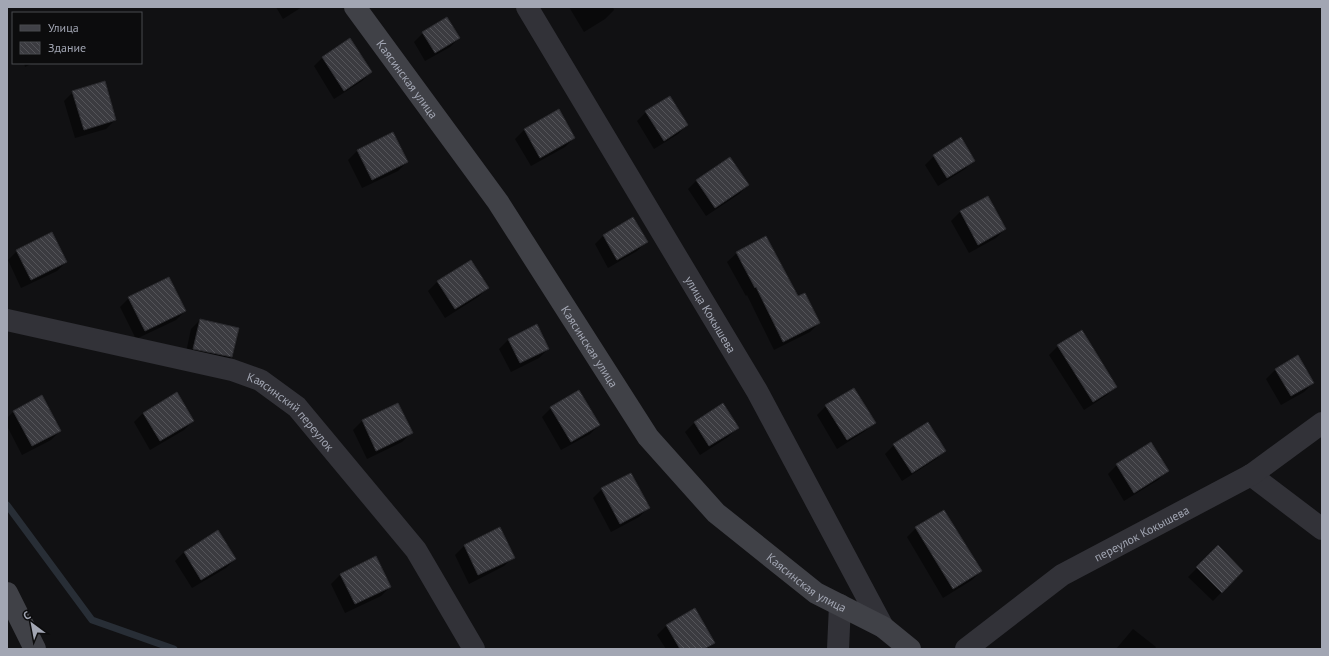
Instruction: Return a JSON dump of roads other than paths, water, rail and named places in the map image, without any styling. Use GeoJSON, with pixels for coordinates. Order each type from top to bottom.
{"type":"FeatureCollection","features":[{"type":"Feature","properties":{"kind":"street","name":"Каясинская улица"},"geometry":{"type":"LineString","coordinates":[[355,7],[498,202],[648,437],[716,513],[816,593],[883,627],[910,649]]}},
{"type":"Feature","properties":{"kind":"street","name":"улица Кокышева"},"geometry":{"type":"LineString","coordinates":[[527,7],[757,391],[883,627]]}},
{"type":"Feature","properties":{"kind":"street","name":"Каясинский переулок"},"geometry":{"type":"LineString","coordinates":[[7,320],[232,370],[260,380],[297,407],[416,550],[474,649]]}},
{"type":"Feature","properties":{"kind":"street","name":"переулок Кокышева"},"geometry":{"type":"LineString","coordinates":[[966,649],[1062,575],[1251,475],[1322,423]]}},
{"type":"Feature","properties":{"kind":"street"},"geometry":{"type":"LineString","coordinates":[[1251,475],[1322,530]]}},
{"type":"Feature","properties":{"kind":"street"},"geometry":{"type":"LineString","coordinates":[[7,593],[35,649]]}},
{"type":"Feature","properties":{"kind":"street"},"geometry":{"type":"LineString","coordinates":[[838,649],[840,605]]}},
{"type":"Feature","properties":{"kind":"waterway"},"geometry":{"type":"LineString","coordinates":[[7,505],[92,620],[174,649]]}}]}
